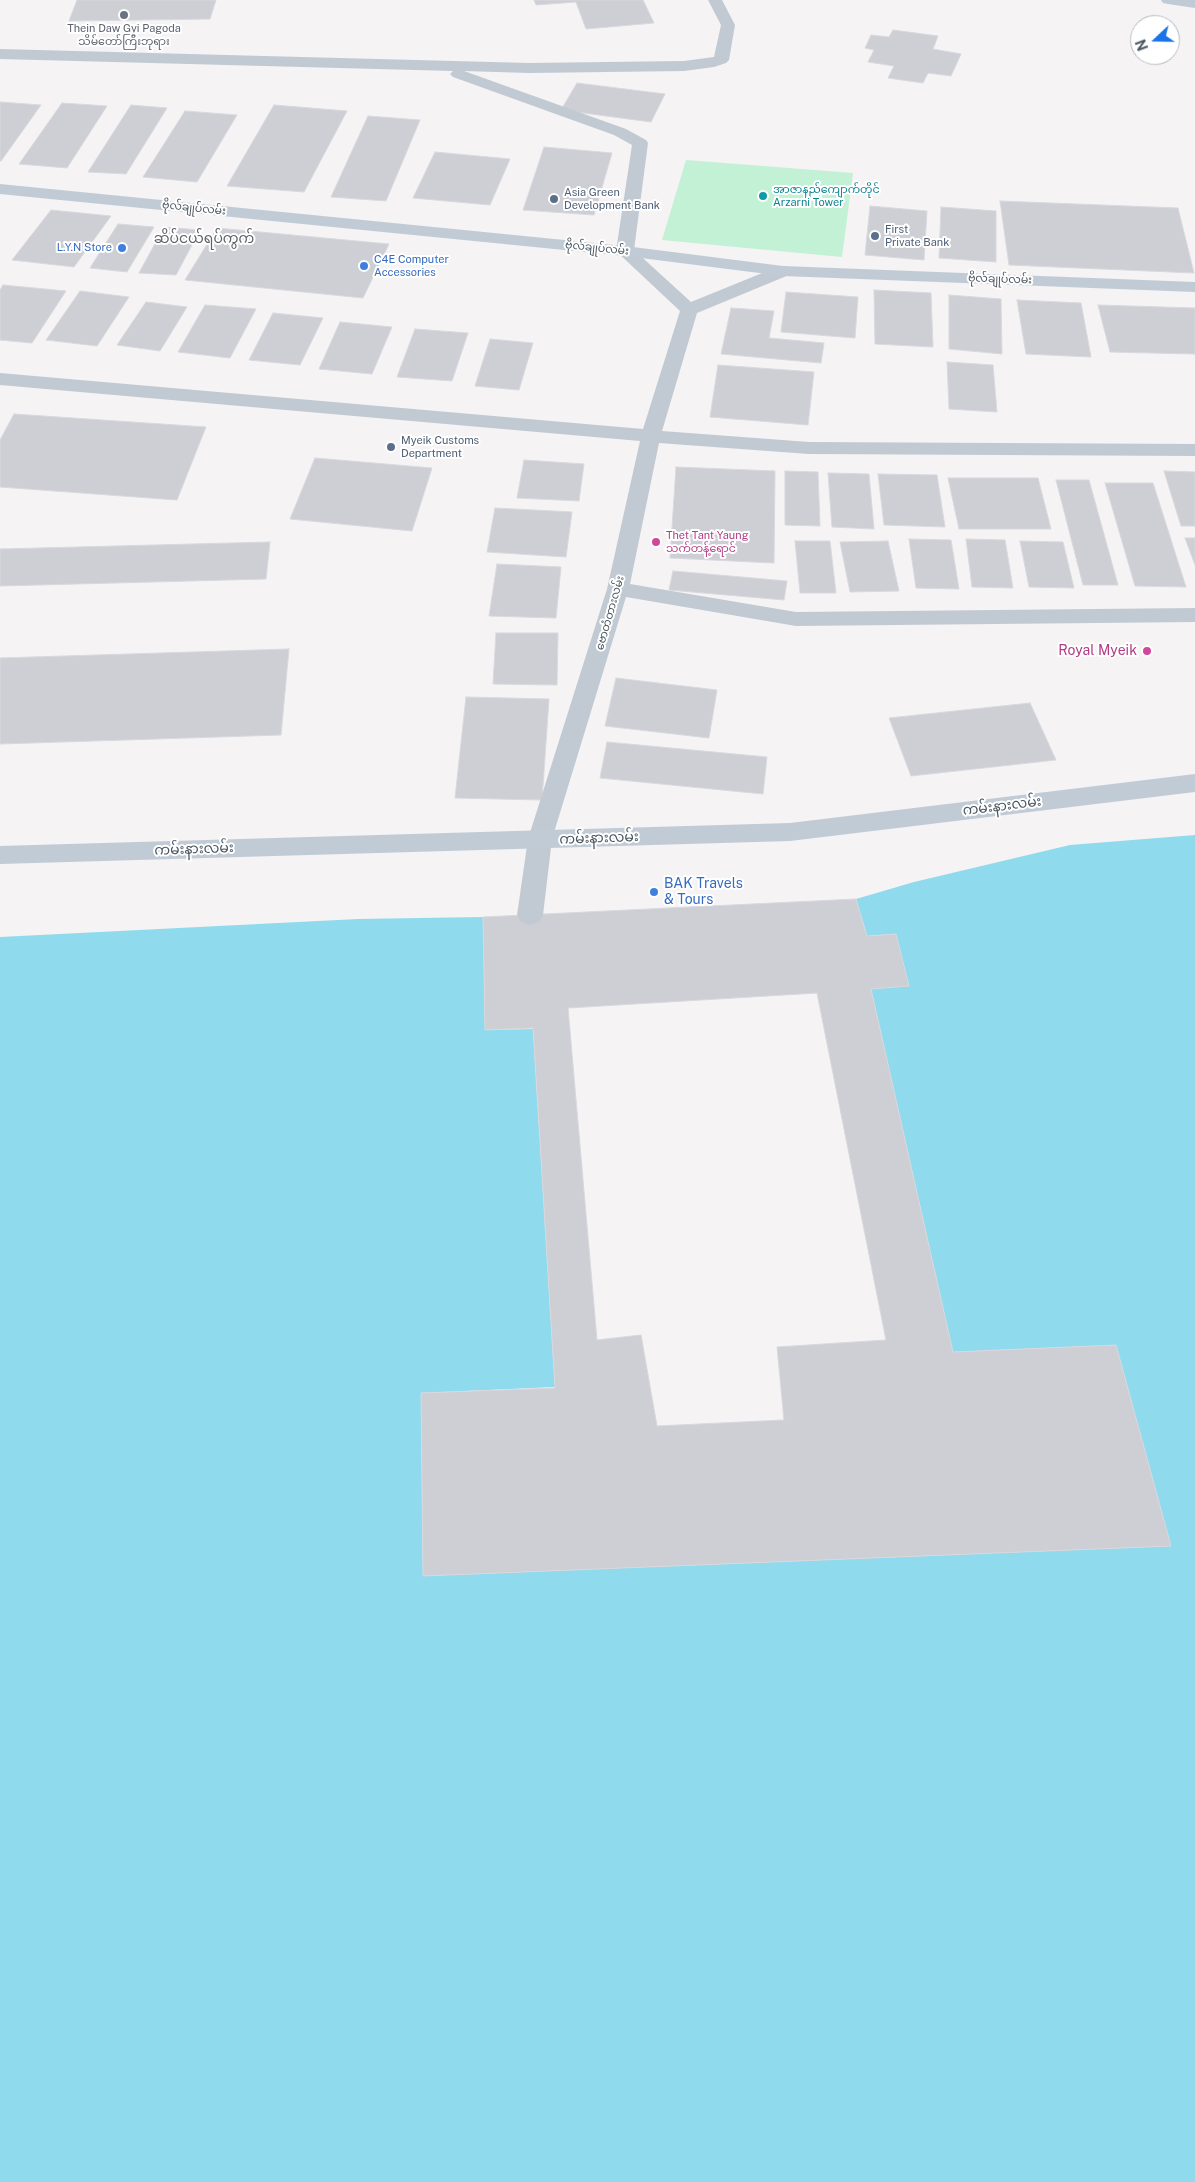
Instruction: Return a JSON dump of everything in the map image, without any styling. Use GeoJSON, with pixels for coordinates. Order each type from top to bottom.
{"type":"FeatureCollection","features":[{"type":"Feature","properties":{"kind":"main road"},"geometry":{"type":"LineString","coordinates":[[1168,0],[1195,4]]}},
{"type":"Feature","properties":{"kind":"main road","name":"ဗိုလ်ချုပ်လမ်း"},"geometry":{"type":"LineString","coordinates":[[2,192],[625,250],[783,271],[1195,287]]}},
{"type":"Feature","properties":{"kind":"main road","name":"ကမ်းနားလမ်း"},"geometry":{"type":"LineString","coordinates":[[0,855],[790,832],[1195,783]]}},
{"type":"Feature","properties":{"kind":"street"},"geometry":{"type":"LineString","coordinates":[[0,54],[529,68],[709,64],[721,60],[728,25],[715,0]]}},
{"type":"Feature","properties":{"kind":"street"},"geometry":{"type":"LineString","coordinates":[[431,64],[620,132],[640,143],[625,250],[689,310],[783,271]]}},
{"type":"Feature","properties":{"kind":"street","name":"ဗောတံတားလမ်း"},"geometry":{"type":"LineString","coordinates":[[530,915],[540,839],[618,589],[651,436],[689,310]]}},
{"type":"Feature","properties":{"kind":"street"},"geometry":{"type":"LineString","coordinates":[[0,378],[651,436],[808,448],[1195,450]]}},
{"type":"Feature","properties":{"kind":"street"},"geometry":{"type":"LineString","coordinates":[[618,589],[796,619],[1195,615]]}},
{"type":"Feature","properties":{"kind":"green space"},"geometry":{"type":"Polygon","coordinates":[[[686,160],[853,173],[842,257],[662,240],[686,160]]]}},
{"type":"Feature","properties":{"kind":"water"},"geometry":{"type":"Polygon","coordinates":[[[1195,835],[1195,2182],[0,2182],[0,937],[358,919],[483,917],[856,899],[914,882],[1070,845],[1195,835]]]}},
{"type":"Feature","properties":{"kind":"pier"},"geometry":{"type":"Polygon","coordinates":[[[856,899],[867,936],[896,934],[871,989],[953,1352],[1116,1345],[1171,1546],[423,1576],[421,1393],[555,1387],[533,1029],[485,1030],[483,917],[856,899]]]}},
{"type":"Feature","properties":{"kind":"building"},"geometry":{"type":"Polygon","coordinates":[[[77,0],[216,0],[210,19],[69,21],[77,0]]]}},
{"type":"Feature","properties":{"kind":"building"},"geometry":{"type":"Polygon","coordinates":[[[534,0],[643,0],[654,23],[586,29],[576,2],[536,5],[534,0]]]}},
{"type":"Feature","properties":{"kind":"building"},"geometry":{"type":"Polygon","coordinates":[[[893,30],[938,36],[933,49],[961,54],[951,76],[928,73],[923,83],[888,78],[894,66],[868,62],[874,50],[865,48],[871,35],[889,37],[893,30]]]}},
{"type":"Feature","properties":{"kind":"building"},"geometry":{"type":"Polygon","coordinates":[[[577,83],[665,94],[651,122],[561,110],[577,83]]]}},
{"type":"Feature","properties":{"kind":"building"},"geometry":{"type":"Polygon","coordinates":[[[0,102],[41,105],[1,161],[0,161],[0,102]]]}},
{"type":"Feature","properties":{"kind":"building"},"geometry":{"type":"Polygon","coordinates":[[[62,103],[107,106],[67,168],[19,164],[62,103]]]}},
{"type":"Feature","properties":{"kind":"building"},"geometry":{"type":"Polygon","coordinates":[[[131,105],[167,108],[126,174],[88,172],[131,105]]]}},
{"type":"Feature","properties":{"kind":"building"},"geometry":{"type":"Polygon","coordinates":[[[274,105],[347,111],[304,192],[227,186],[274,105]]]}},
{"type":"Feature","properties":{"kind":"building"},"geometry":{"type":"Polygon","coordinates":[[[185,111],[237,115],[197,182],[143,177],[185,111]]]}},
{"type":"Feature","properties":{"kind":"building"},"geometry":{"type":"Polygon","coordinates":[[[368,116],[420,120],[386,201],[331,197],[368,116]]]}},
{"type":"Feature","properties":{"kind":"building"},"geometry":{"type":"Polygon","coordinates":[[[544,147],[612,153],[594,215],[523,210],[544,147]]]}},
{"type":"Feature","properties":{"kind":"building"},"geometry":{"type":"Polygon","coordinates":[[[435,152],[510,159],[490,205],[413,198],[435,152]]]}},
{"type":"Feature","properties":{"kind":"building"},"geometry":{"type":"Polygon","coordinates":[[[1000,201],[1178,208],[1194,273],[1009,265],[1000,201]]]}},
{"type":"Feature","properties":{"kind":"building"},"geometry":{"type":"Polygon","coordinates":[[[870,206],[927,211],[924,260],[865,255],[870,206]]]}},
{"type":"Feature","properties":{"kind":"building"},"geometry":{"type":"Polygon","coordinates":[[[941,207],[996,211],[996,262],[939,258],[941,207]]]}},
{"type":"Feature","properties":{"kind":"building"},"geometry":{"type":"Polygon","coordinates":[[[51,210],[111,216],[74,267],[12,260],[51,210]]]}},
{"type":"Feature","properties":{"kind":"building","name":"L.Y.N Store"},"geometry":{"type":"Polygon","coordinates":[[[118,224],[154,227],[127,272],[90,268],[118,224]]]}},
{"type":"Feature","properties":{"kind":"building"},"geometry":{"type":"Polygon","coordinates":[[[164,227],[200,230],[176,275],[139,273],[164,227]]]}},
{"type":"Feature","properties":{"kind":"building"},"geometry":{"type":"Polygon","coordinates":[[[217,228],[389,244],[363,298],[185,280],[217,228]]]}},
{"type":"Feature","properties":{"kind":"building"},"geometry":{"type":"Polygon","coordinates":[[[3,285],[66,291],[32,343],[0,340],[0,290],[3,285]]]}},
{"type":"Feature","properties":{"kind":"building"},"geometry":{"type":"Polygon","coordinates":[[[874,290],[931,293],[933,347],[875,344],[874,290]]]}},
{"type":"Feature","properties":{"kind":"building"},"geometry":{"type":"Polygon","coordinates":[[[80,291],[129,297],[97,346],[46,340],[80,291]]]}},
{"type":"Feature","properties":{"kind":"building"},"geometry":{"type":"Polygon","coordinates":[[[786,292],[858,297],[855,338],[781,332],[786,292]]]}},
{"type":"Feature","properties":{"kind":"building"},"geometry":{"type":"Polygon","coordinates":[[[949,295],[1001,299],[1002,354],[949,349],[949,295]]]}},
{"type":"Feature","properties":{"kind":"building"},"geometry":{"type":"Polygon","coordinates":[[[1017,300],[1081,303],[1091,357],[1026,354],[1017,300]]]}},
{"type":"Feature","properties":{"kind":"building"},"geometry":{"type":"Polygon","coordinates":[[[146,302],[187,307],[160,351],[117,345],[146,302]]]}},
{"type":"Feature","properties":{"kind":"building"},"geometry":{"type":"Polygon","coordinates":[[[205,305],[256,309],[230,358],[178,352],[205,305]]]}},
{"type":"Feature","properties":{"kind":"building"},"geometry":{"type":"Polygon","coordinates":[[[1098,305],[1195,308],[1195,354],[1110,352],[1098,305]]]}},
{"type":"Feature","properties":{"kind":"building"},"geometry":{"type":"Polygon","coordinates":[[[731,308],[774,311],[769,338],[824,343],[821,363],[721,354],[731,308]]]}},
{"type":"Feature","properties":{"kind":"building"},"geometry":{"type":"Polygon","coordinates":[[[273,313],[323,318],[300,365],[249,360],[273,313]]]}},
{"type":"Feature","properties":{"kind":"building"},"geometry":{"type":"Polygon","coordinates":[[[340,322],[392,327],[372,374],[319,369],[340,322]]]}},
{"type":"Feature","properties":{"kind":"building"},"geometry":{"type":"Polygon","coordinates":[[[415,329],[468,333],[452,381],[397,377],[415,329]]]}},
{"type":"Feature","properties":{"kind":"building"},"geometry":{"type":"Polygon","coordinates":[[[490,339],[533,343],[519,390],[475,386],[490,339]]]}},
{"type":"Feature","properties":{"kind":"building"},"geometry":{"type":"Polygon","coordinates":[[[947,362],[993,365],[997,412],[949,409],[947,362]]]}},
{"type":"Feature","properties":{"kind":"building"},"geometry":{"type":"Polygon","coordinates":[[[718,365],[814,372],[808,425],[710,417],[718,365]]]}},
{"type":"Feature","properties":{"kind":"building"},"geometry":{"type":"Polygon","coordinates":[[[14,414],[206,427],[177,500],[0,487],[0,440],[14,414]]]}},
{"type":"Feature","properties":{"kind":"building"},"geometry":{"type":"Polygon","coordinates":[[[315,458],[432,468],[412,531],[290,519],[315,458]]]}},
{"type":"Feature","properties":{"kind":"building"},"geometry":{"type":"Polygon","coordinates":[[[524,460],[584,464],[579,501],[517,498],[524,460]]]}},
{"type":"Feature","properties":{"kind":"building"},"geometry":{"type":"Polygon","coordinates":[[[676,467],[775,471],[774,563],[670,558],[676,467]]]}},
{"type":"Feature","properties":{"kind":"building"},"geometry":{"type":"Polygon","coordinates":[[[785,471],[818,472],[820,526],[785,525],[785,471]]]}},
{"type":"Feature","properties":{"kind":"building"},"geometry":{"type":"Polygon","coordinates":[[[1164,471],[1195,472],[1195,526],[1181,526],[1164,471]]]}},
{"type":"Feature","properties":{"kind":"building"},"geometry":{"type":"Polygon","coordinates":[[[828,473],[869,474],[874,529],[832,527],[828,473]]]}},
{"type":"Feature","properties":{"kind":"building"},"geometry":{"type":"Polygon","coordinates":[[[878,474],[937,475],[945,527],[884,525],[878,474]]]}},
{"type":"Feature","properties":{"kind":"building"},"geometry":{"type":"Polygon","coordinates":[[[948,478],[1038,478],[1051,529],[959,529],[948,478]]]}},
{"type":"Feature","properties":{"kind":"building"},"geometry":{"type":"Polygon","coordinates":[[[1056,480],[1089,480],[1118,585],[1083,585],[1056,480]]]}},
{"type":"Feature","properties":{"kind":"building"},"geometry":{"type":"Polygon","coordinates":[[[1105,483],[1153,483],[1186,587],[1135,586],[1105,483]]]}},
{"type":"Feature","properties":{"kind":"building"},"geometry":{"type":"Polygon","coordinates":[[[495,508],[572,512],[566,557],[487,552],[495,508]]]}},
{"type":"Feature","properties":{"kind":"building"},"geometry":{"type":"Polygon","coordinates":[[[1185,538],[1195,538],[1195,565],[1185,538]]]}},
{"type":"Feature","properties":{"kind":"building"},"geometry":{"type":"Polygon","coordinates":[[[909,539],[951,540],[959,589],[916,588],[909,539]]]}},
{"type":"Feature","properties":{"kind":"building"},"geometry":{"type":"Polygon","coordinates":[[[966,539],[1005,540],[1013,588],[972,587],[966,539]]]}},
{"type":"Feature","properties":{"kind":"building"},"geometry":{"type":"Polygon","coordinates":[[[795,541],[830,541],[836,593],[800,593],[795,541]]]}},
{"type":"Feature","properties":{"kind":"building"},"geometry":{"type":"Polygon","coordinates":[[[888,541],[899,591],[850,592],[840,542],[888,541]]]}},
{"type":"Feature","properties":{"kind":"building"},"geometry":{"type":"Polygon","coordinates":[[[1020,541],[1063,542],[1074,588],[1029,587],[1020,541]]]}},
{"type":"Feature","properties":{"kind":"building"},"geometry":{"type":"Polygon","coordinates":[[[270,542],[266,579],[0,586],[0,549],[270,542]]]}},
{"type":"Feature","properties":{"kind":"building"},"geometry":{"type":"Polygon","coordinates":[[[497,564],[561,567],[556,618],[489,616],[497,564]]]}},
{"type":"Feature","properties":{"kind":"building"},"geometry":{"type":"Polygon","coordinates":[[[673,571],[787,581],[784,600],[669,590],[673,571]]]}},
{"type":"Feature","properties":{"kind":"building"},"geometry":{"type":"Polygon","coordinates":[[[496,633],[558,633],[557,685],[493,684],[496,633]]]}},
{"type":"Feature","properties":{"kind":"building"},"geometry":{"type":"Polygon","coordinates":[[[289,649],[281,735],[0,744],[0,658],[289,649]]]}},
{"type":"Feature","properties":{"kind":"building"},"geometry":{"type":"Polygon","coordinates":[[[616,678],[717,690],[709,738],[605,726],[616,678]]]}},
{"type":"Feature","properties":{"kind":"building"},"geometry":{"type":"Polygon","coordinates":[[[466,697],[549,699],[542,800],[455,798],[466,697]]]}},
{"type":"Feature","properties":{"kind":"building"},"geometry":{"type":"Polygon","coordinates":[[[1030,703],[1056,760],[911,776],[889,718],[1030,703]]]}},
{"type":"Feature","properties":{"kind":"building"},"geometry":{"type":"Polygon","coordinates":[[[607,742],[767,757],[763,794],[600,778],[607,742]]]}},
{"type":"Feature","properties":{"kind":"building"},"geometry":{"type":"Polygon","coordinates":[[[856,899],[867,936],[896,934],[909,986],[871,989],[953,1352],[1116,1345],[1171,1546],[423,1576],[421,1393],[555,1388],[533,1028],[485,1030],[483,917],[856,899]],[[817,993],[568,1008],[597,1340],[641,1335],[657,1426],[784,1420],[777,1347],[886,1340],[817,993]]]}},
{"type":"Feature","properties":{"kind":"place","name":"Thein Daw Gyi Pagoda သိမ်တော်ကြီးဘုရား"},"geometry":{"type":"Point","coordinates":[124,15]}},
{"type":"Feature","properties":{"kind":"place","name":"အာဇာနည်ကျောက်တိုင် Arzarni Tower"},"geometry":{"type":"Point","coordinates":[763,196]}},
{"type":"Feature","properties":{"kind":"place","name":"Asia Green Development Bank"},"geometry":{"type":"Point","coordinates":[554,199]}},
{"type":"Feature","properties":{"kind":"place","name":"First Private Bank"},"geometry":{"type":"Point","coordinates":[875,236]}},
{"type":"Feature","properties":{"kind":"place","name":"L.Y.N Store"},"geometry":{"type":"Point","coordinates":[122,248]}},
{"type":"Feature","properties":{"kind":"place","name":"C4E Computer Accessories"},"geometry":{"type":"Point","coordinates":[364,266]}},
{"type":"Feature","properties":{"kind":"place","name":"Myeik Customs Department"},"geometry":{"type":"Point","coordinates":[391,447]}},
{"type":"Feature","properties":{"kind":"place","name":"Thet Tant Yaung သက်တန့်ရောင်"},"geometry":{"type":"Point","coordinates":[656,542]}},
{"type":"Feature","properties":{"kind":"place","name":"Royal Myeik"},"geometry":{"type":"Point","coordinates":[1147,651]}},
{"type":"Feature","properties":{"kind":"place","name":"BAK Travels & Tours"},"geometry":{"type":"Point","coordinates":[654,892]}},
{"type":"Feature","properties":{"kind":"district","name":"ဆိပ်ငယ်ရပ်ကွက်"},"geometry":{"type":"Point","coordinates":[204,239]}}]}
